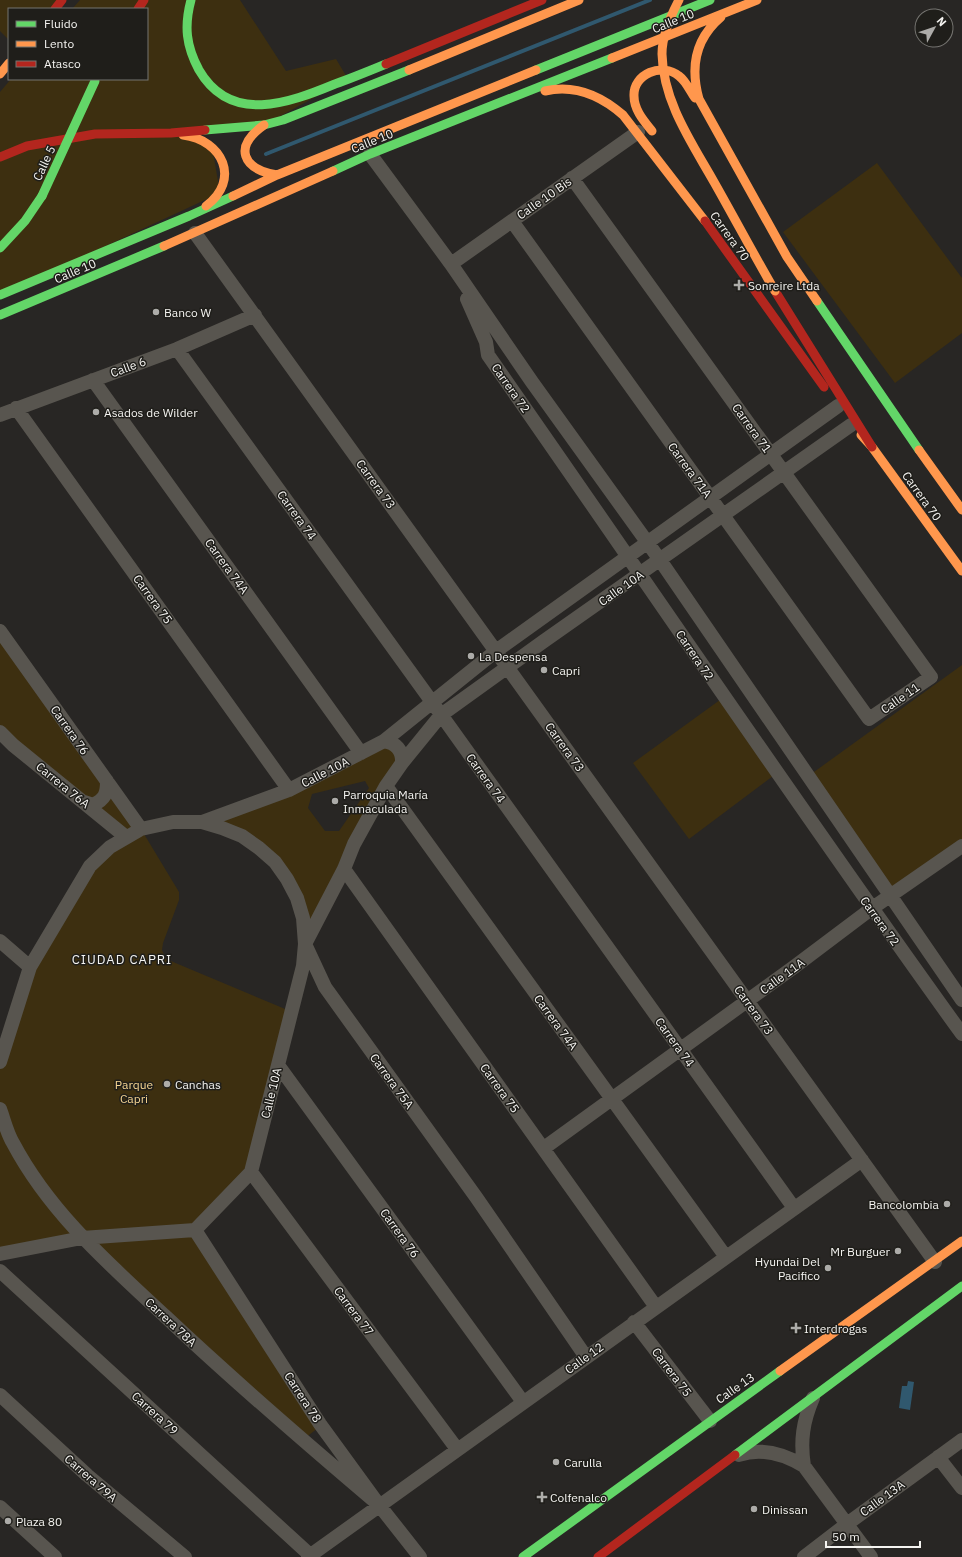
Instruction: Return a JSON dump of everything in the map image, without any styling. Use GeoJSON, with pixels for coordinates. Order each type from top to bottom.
{"type":"FeatureCollection","features":[{"type":"Feature","properties":{"kind":"main road"},"geometry":{"type":"LineString","coordinates":[[56,8],[62,0]]}},
{"type":"Feature","properties":{"kind":"main road"},"geometry":{"type":"LineString","coordinates":[[191,0],[186,18],[188,46],[200,73],[211,86],[231,100],[256,106],[279,103],[302,96],[372,70],[542,0]]}},
{"type":"Feature","properties":{"kind":"main road"},"geometry":{"type":"LineString","coordinates":[[0,157],[27,146],[95,134],[171,133],[264,124],[283,120],[307,112],[478,43],[579,0]]}},
{"type":"Feature","properties":{"kind":"main road"},"geometry":{"type":"LineString","coordinates":[[680,0],[667,26],[663,44],[662,62],[665,79],[685,130],[775,291],[872,447]]}},
{"type":"Feature","properties":{"kind":"main road","name":"Calle 10"},"geometry":{"type":"LineString","coordinates":[[0,296],[189,216],[277,175],[710,0]]}},
{"type":"Feature","properties":{"kind":"main road","name":"Calle 10"},"geometry":{"type":"LineString","coordinates":[[0,315],[195,232],[370,154],[757,0]]}},
{"type":"Feature","properties":{"kind":"main road","name":"Carrera 70"},"geometry":{"type":"LineString","coordinates":[[737,8],[718,19],[710,27],[698,48],[693,73],[695,86],[705,110],[787,257],[862,369],[962,510]]}},
{"type":"Feature","properties":{"kind":"main road"},"geometry":{"type":"LineString","coordinates":[[460,33],[478,43]]}},
{"type":"Feature","properties":{"kind":"main road"},"geometry":{"type":"LineString","coordinates":[[453,53],[460,33]]}},
{"type":"Feature","properties":{"kind":"main road"},"geometry":{"type":"LineString","coordinates":[[0,74],[8,64]]}},
{"type":"Feature","properties":{"kind":"main road"},"geometry":{"type":"LineString","coordinates":[[657,138],[634,105],[633,94],[636,85],[642,76],[650,71],[660,69],[670,71],[679,76],[705,110]]}},
{"type":"Feature","properties":{"kind":"main road","name":"Calle 5"},"geometry":{"type":"LineString","coordinates":[[0,248],[25,221],[42,196],[96,80]]}},
{"type":"Feature","properties":{"kind":"main road","name":"Carrera 70"},"geometry":{"type":"LineString","coordinates":[[482,110],[553,88],[571,89],[588,93],[609,103],[623,115],[638,132],[704,219],[851,424],[872,447],[962,571]]}},
{"type":"Feature","properties":{"kind":"main road"},"geometry":{"type":"LineString","coordinates":[[302,96],[307,112]]}},
{"type":"Feature","properties":{"kind":"main road"},"geometry":{"type":"LineString","coordinates":[[407,122],[431,130],[450,104]]}},
{"type":"Feature","properties":{"kind":"main road"},"geometry":{"type":"LineString","coordinates":[[264,124],[252,132],[247,139],[244,148],[246,158],[250,166],[258,172],[277,175]]}},
{"type":"Feature","properties":{"kind":"main road"},"geometry":{"type":"LineString","coordinates":[[171,133],[190,136],[212,146],[220,156],[225,168],[225,181],[220,193],[212,202],[189,216]]}},
{"type":"Feature","properties":{"kind":"main road"},"geometry":{"type":"LineString","coordinates":[[699,200],[704,219]]}},
{"type":"Feature","properties":{"kind":"main road","name":"Calle 13"},"geometry":{"type":"LineString","coordinates":[[523,1557],[710,1421],[935,1262],[962,1241]]}},
{"type":"Feature","properties":{"kind":"main road"},"geometry":{"type":"LineString","coordinates":[[598,1557],[962,1286]]}},
{"type":"Feature","properties":{"kind":"street","name":"Calle 10 Bis"},"geometry":{"type":"LineString","coordinates":[[451,264],[638,132]]}},
{"type":"Feature","properties":{"kind":"street","name":"Carrera 72"},"geometry":{"type":"LineString","coordinates":[[370,154],[451,264],[532,382],[660,560],[962,1000]]}},
{"type":"Feature","properties":{"kind":"street","name":"Carrera 71"},"geometry":{"type":"LineString","coordinates":[[572,178],[931,677]]}},
{"type":"Feature","properties":{"kind":"street","name":"Carrera 71A"},"geometry":{"type":"LineString","coordinates":[[512,221],[869,719]]}},
{"type":"Feature","properties":{"kind":"street","name":"Carrera 73"},"geometry":{"type":"LineString","coordinates":[[195,232],[935,1262]]}},
{"type":"Feature","properties":{"kind":"street","name":"Carrera 72"},"geometry":{"type":"LineString","coordinates":[[451,264],[486,342],[488,354],[641,573],[724,697],[871,908],[962,1034]]}},
{"type":"Feature","properties":{"kind":"street","name":"Calle 6"},"geometry":{"type":"LineString","coordinates":[[0,415],[177,349],[255,316]]}},
{"type":"Feature","properties":{"kind":"street","name":"Carrera 74"},"geometry":{"type":"LineString","coordinates":[[177,349],[794,1208]]}},
{"type":"Feature","properties":{"kind":"street","name":"Carrera 74A"},"geometry":{"type":"LineString","coordinates":[[92,380],[361,753]]}},
{"type":"Feature","properties":{"kind":"street","name":"Calle 10A"},"geometry":{"type":"LineString","coordinates":[[1,1058],[30,967],[90,866],[110,847],[141,829],[173,822],[202,822],[289,790],[384,741],[496,651],[838,406]]}},
{"type":"Feature","properties":{"kind":"street","name":"Carrera 75"},"geometry":{"type":"LineString","coordinates":[[16,408],[289,790]]}},
{"type":"Feature","properties":{"kind":"street","name":"Calle 10A"},"geometry":{"type":"LineString","coordinates":[[195,1230],[251,1172],[303,966],[305,944],[344,869],[354,844],[386,786],[402,763],[441,715],[851,424]]}},
{"type":"Feature","properties":{"kind":"street","name":"Carrera 76"},"geometry":{"type":"LineString","coordinates":[[0,631],[141,829]]}},
{"type":"Feature","properties":{"kind":"street","name":"Calle 11"},"geometry":{"type":"LineString","coordinates":[[869,719],[931,677]]}},
{"type":"Feature","properties":{"kind":"street","name":"Carrera 76A"},"geometry":{"type":"LineString","coordinates":[[0,732],[126,837]]}},
{"type":"Feature","properties":{"kind":"street"},"geometry":{"type":"LineString","coordinates":[[384,741],[397,746],[401,754],[402,763]]}},
{"type":"Feature","properties":{"kind":"street"},"geometry":{"type":"LineString","coordinates":[[84,802],[93,805],[102,800],[107,791],[107,781]]}},
{"type":"Feature","properties":{"kind":"street","name":"Carrera 74A"},"geometry":{"type":"LineString","coordinates":[[386,786],[726,1257]]}},
{"type":"Feature","properties":{"kind":"street","name":"Carrera 75A"},"geometry":{"type":"LineString","coordinates":[[202,822],[242,836],[275,862],[287,879],[297,898],[303,918],[305,944],[324,987],[476,1197],[586,1357]]}},
{"type":"Feature","properties":{"kind":"street","name":"Calle 11A"},"geometry":{"type":"LineString","coordinates":[[544,1148],[747,1001],[871,908],[890,897],[962,846]]}},
{"type":"Feature","properties":{"kind":"street","name":"Carrera 75"},"geometry":{"type":"LineString","coordinates":[[344,869],[656,1307]]}},
{"type":"Feature","properties":{"kind":"street"},"geometry":{"type":"LineString","coordinates":[[0,941],[30,967]]}},
{"type":"Feature","properties":{"kind":"street","name":"Carrera 76"},"geometry":{"type":"LineString","coordinates":[[278,1065],[523,1402]]}},
{"type":"Feature","properties":{"kind":"street","name":"Carrera 78A"},"geometry":{"type":"LineString","coordinates":[[0,1109],[12,1142],[30,1173],[51,1202],[82,1238],[202,1351],[300,1439],[379,1505]]}},
{"type":"Feature","properties":{"kind":"street","name":"Calle 12"},"geometry":{"type":"LineString","coordinates":[[309,1556],[862,1160]]}},
{"type":"Feature","properties":{"kind":"street","name":"Carrera 77"},"geometry":{"type":"LineString","coordinates":[[251,1172],[457,1449]]}},
{"type":"Feature","properties":{"kind":"street"},"geometry":{"type":"LineString","coordinates":[[0,1254],[82,1238],[195,1230]]}},
{"type":"Feature","properties":{"kind":"street","name":"Carrera 78"},"geometry":{"type":"LineString","coordinates":[[195,1230],[320,1424],[379,1505],[420,1557]]}},
{"type":"Feature","properties":{"kind":"street","name":"Carrera 79"},"geometry":{"type":"LineString","coordinates":[[0,1271],[309,1556]]}},
{"type":"Feature","properties":{"kind":"street","name":"Carrera 75"},"geometry":{"type":"LineString","coordinates":[[634,1322],[710,1421]]}},
{"type":"Feature","properties":{"kind":"street","name":"Carrera 79A"},"geometry":{"type":"LineString","coordinates":[[0,1395],[87,1475],[185,1557]]}},
{"type":"Feature","properties":{"kind":"street"},"geometry":{"type":"LineString","coordinates":[[804,1466],[801,1448],[802,1430],[807,1412],[815,1395]]}},
{"type":"Feature","properties":{"kind":"street","name":"Calle 13A"},"geometry":{"type":"LineString","coordinates":[[804,1557],[962,1440]]}},
{"type":"Feature","properties":{"kind":"street"},"geometry":{"type":"LineString","coordinates":[[731,1458],[754,1451],[772,1452],[789,1457],[804,1466],[871,1557]]}},
{"type":"Feature","properties":{"kind":"street"},"geometry":{"type":"LineString","coordinates":[[938,1457],[962,1488]]}},
{"type":"Feature","properties":{"kind":"street"},"geometry":{"type":"LineString","coordinates":[[0,1507],[55,1557]]}},
{"type":"Feature","properties":{"kind":"green space"},"geometry":{"type":"Polygon","coordinates":[[[0,0],[61,0],[56,8],[8,8],[8,39],[0,31],[0,0]]]}},
{"type":"Feature","properties":{"kind":"green space"},"geometry":{"type":"Polygon","coordinates":[[[80,0],[240,0],[286,71],[336,59],[348,79],[264,125],[173,133],[212,146],[220,193],[0,295],[0,92],[10,80],[148,80],[148,8],[73,8],[80,0]]]}},
{"type":"Feature","properties":{"kind":"green space"},"geometry":{"type":"Polygon","coordinates":[[[877,163],[962,278],[962,333],[895,383],[783,232],[877,163]]]}},
{"type":"Feature","properties":{"kind":"green space","name":"Parque Capri"},"geometry":{"type":"Polygon","coordinates":[[[0,631],[141,829],[179,892],[179,900],[163,943],[162,950],[166,959],[290,1011],[251,1172],[195,1230],[318,1428],[305,1438],[82,1238],[0,1254],[0,1062],[30,967],[77,888],[126,837],[0,732],[0,631]]]}},
{"type":"Feature","properties":{"kind":"green space"},"geometry":{"type":"Polygon","coordinates":[[[962,665],[962,846],[890,897],[807,777],[962,665]]]}},
{"type":"Feature","properties":{"kind":"green space"},"geometry":{"type":"Polygon","coordinates":[[[724,697],[777,773],[689,839],[633,763],[724,697]]]}},
{"type":"Feature","properties":{"kind":"green space"},"geometry":{"type":"Polygon","coordinates":[[[384,741],[401,754],[305,944],[297,898],[259,848],[202,822],[384,741]],[[365,781],[312,794],[308,808],[325,831],[339,831],[369,788],[365,781]]]}},
{"type":"Feature","properties":{"kind":"water"},"geometry":{"type":"Polygon","coordinates":[[[908,1381],[914,1382],[910,1410],[899,1408],[902,1386],[907,1386],[908,1381]]]}},
{"type":"Feature","properties":{"kind":"waterway"},"geometry":{"type":"LineString","coordinates":[[266,154],[650,0]]}},
{"type":"Feature","properties":{"kind":"traffic: fast"},"geometry":{"type":"LineString","coordinates":[[191,0],[187,19],[188,36],[191,53],[199,70],[212,87],[227,98],[244,104],[262,105],[299,98],[386,64]]}},
{"type":"Feature","properties":{"kind":"traffic: fast"},"geometry":{"type":"LineString","coordinates":[[536,70],[710,0]]}},
{"type":"Feature","properties":{"kind":"traffic: fast"},"geometry":{"type":"LineString","coordinates":[[333,171],[370,154],[612,58]]}},
{"type":"Feature","properties":{"kind":"traffic: fast"},"geometry":{"type":"LineString","coordinates":[[205,130],[264,125],[283,120],[409,70]]}},
{"type":"Feature","properties":{"kind":"traffic: fast"},"geometry":{"type":"LineString","coordinates":[[42,196],[95,81]]}},
{"type":"Feature","properties":{"kind":"traffic: fast"},"geometry":{"type":"LineString","coordinates":[[0,248],[25,221],[42,196]]}},
{"type":"Feature","properties":{"kind":"traffic: fast"},"geometry":{"type":"LineString","coordinates":[[0,295],[189,216],[233,196]]}},
{"type":"Feature","properties":{"kind":"traffic: fast"},"geometry":{"type":"LineString","coordinates":[[0,315],[164,246]]}},
{"type":"Feature","properties":{"kind":"traffic: fast"},"geometry":{"type":"LineString","coordinates":[[817,301],[919,450]]}},
{"type":"Feature","properties":{"kind":"traffic: fast"},"geometry":{"type":"LineString","coordinates":[[735,1455],[962,1286]]}},
{"type":"Feature","properties":{"kind":"traffic: fast"},"geometry":{"type":"LineString","coordinates":[[523,1557],[780,1371]]}},
{"type":"Feature","properties":{"kind":"traffic: slow"},"geometry":{"type":"LineString","coordinates":[[409,70],[579,0]]}},
{"type":"Feature","properties":{"kind":"traffic: slow"},"geometry":{"type":"LineString","coordinates":[[679,0],[667,26],[662,47],[667,89],[688,137],[775,291]]}},
{"type":"Feature","properties":{"kind":"traffic: slow"},"geometry":{"type":"LineString","coordinates":[[612,58],[757,0]]}},
{"type":"Feature","properties":{"kind":"traffic: slow"},"geometry":{"type":"LineString","coordinates":[[721,17],[705,35],[697,54],[695,76],[699,99],[787,257],[817,301]]}},
{"type":"Feature","properties":{"kind":"traffic: slow"},"geometry":{"type":"LineString","coordinates":[[0,74],[8,64]]}},
{"type":"Feature","properties":{"kind":"traffic: slow"},"geometry":{"type":"LineString","coordinates":[[233,196],[277,175],[536,70]]}},
{"type":"Feature","properties":{"kind":"traffic: slow"},"geometry":{"type":"LineString","coordinates":[[652,131],[640,115],[634,101],[635,88],[643,76],[657,70],[672,72],[684,81],[695,98]]}},
{"type":"Feature","properties":{"kind":"traffic: slow"},"geometry":{"type":"LineString","coordinates":[[545,91],[567,89],[587,93],[605,102],[623,115],[705,221]]}},
{"type":"Feature","properties":{"kind":"traffic: slow"},"geometry":{"type":"LineString","coordinates":[[264,125],[254,133],[248,141],[245,149],[246,156],[249,162],[256,168],[277,175]]}},
{"type":"Feature","properties":{"kind":"traffic: slow"},"geometry":{"type":"LineString","coordinates":[[183,135],[197,138],[208,145],[217,153],[223,163],[225,173],[223,185],[217,196],[206,206]]}},
{"type":"Feature","properties":{"kind":"traffic: slow"},"geometry":{"type":"LineString","coordinates":[[164,246],[333,171]]}},
{"type":"Feature","properties":{"kind":"traffic: slow"},"geometry":{"type":"LineString","coordinates":[[861,435],[872,447],[962,571]]}},
{"type":"Feature","properties":{"kind":"traffic: slow"},"geometry":{"type":"LineString","coordinates":[[919,450],[962,510]]}},
{"type":"Feature","properties":{"kind":"traffic: slow"},"geometry":{"type":"LineString","coordinates":[[780,1371],[962,1241]]}},
{"type":"Feature","properties":{"kind":"traffic: jam"},"geometry":{"type":"LineString","coordinates":[[56,8],[62,0]]}},
{"type":"Feature","properties":{"kind":"traffic: jam"},"geometry":{"type":"LineString","coordinates":[[139,8],[144,0]]}},
{"type":"Feature","properties":{"kind":"traffic: jam"},"geometry":{"type":"LineString","coordinates":[[386,64],[542,0]]}},
{"type":"Feature","properties":{"kind":"traffic: jam"},"geometry":{"type":"LineString","coordinates":[[0,157],[27,146],[95,134],[171,133],[205,130]]}},
{"type":"Feature","properties":{"kind":"traffic: jam"},"geometry":{"type":"LineString","coordinates":[[705,221],[824,387]]}},
{"type":"Feature","properties":{"kind":"traffic: jam"},"geometry":{"type":"LineString","coordinates":[[775,291],[872,447]]}},
{"type":"Feature","properties":{"kind":"traffic: jam"},"geometry":{"type":"LineString","coordinates":[[598,1557],[735,1455]]}},
{"type":"Feature","properties":{"kind":"place","name":"Sonreire Ltda"},"geometry":{"type":"Point","coordinates":[739,285]}},
{"type":"Feature","properties":{"kind":"place","name":"Banco W"},"geometry":{"type":"Point","coordinates":[156,312]}},
{"type":"Feature","properties":{"kind":"place","name":"Asados de Wilder"},"geometry":{"type":"Point","coordinates":[96,412]}},
{"type":"Feature","properties":{"kind":"place","name":"La Despensa"},"geometry":{"type":"Point","coordinates":[471,656]}},
{"type":"Feature","properties":{"kind":"place","name":"Capri"},"geometry":{"type":"Point","coordinates":[544,670]}},
{"type":"Feature","properties":{"kind":"place","name":"Parroquia María Inmaculada"},"geometry":{"type":"Point","coordinates":[335,801]}},
{"type":"Feature","properties":{"kind":"place","name":"Canchas"},"geometry":{"type":"Point","coordinates":[167,1084]}},
{"type":"Feature","properties":{"kind":"place","name":"Bancolombia"},"geometry":{"type":"Point","coordinates":[947,1204]}},
{"type":"Feature","properties":{"kind":"place","name":"Mr Burguer"},"geometry":{"type":"Point","coordinates":[898,1251]}},
{"type":"Feature","properties":{"kind":"place","name":"Hyundai Del Pacifico"},"geometry":{"type":"Point","coordinates":[828,1268]}},
{"type":"Feature","properties":{"kind":"place","name":"Interdrogas"},"geometry":{"type":"Point","coordinates":[796,1328]}},
{"type":"Feature","properties":{"kind":"place","name":"Carulla"},"geometry":{"type":"Point","coordinates":[556,1462]}},
{"type":"Feature","properties":{"kind":"place","name":"Colfenalco"},"geometry":{"type":"Point","coordinates":[542,1497]}},
{"type":"Feature","properties":{"kind":"place","name":"Dinissan"},"geometry":{"type":"Point","coordinates":[754,1509]}},
{"type":"Feature","properties":{"kind":"place","name":"Plaza 80"},"geometry":{"type":"Point","coordinates":[8,1521]}},
{"type":"Feature","properties":{"kind":"district","name":"CIUDAD CAPRI"},"geometry":{"type":"Point","coordinates":[122,959]}}]}
